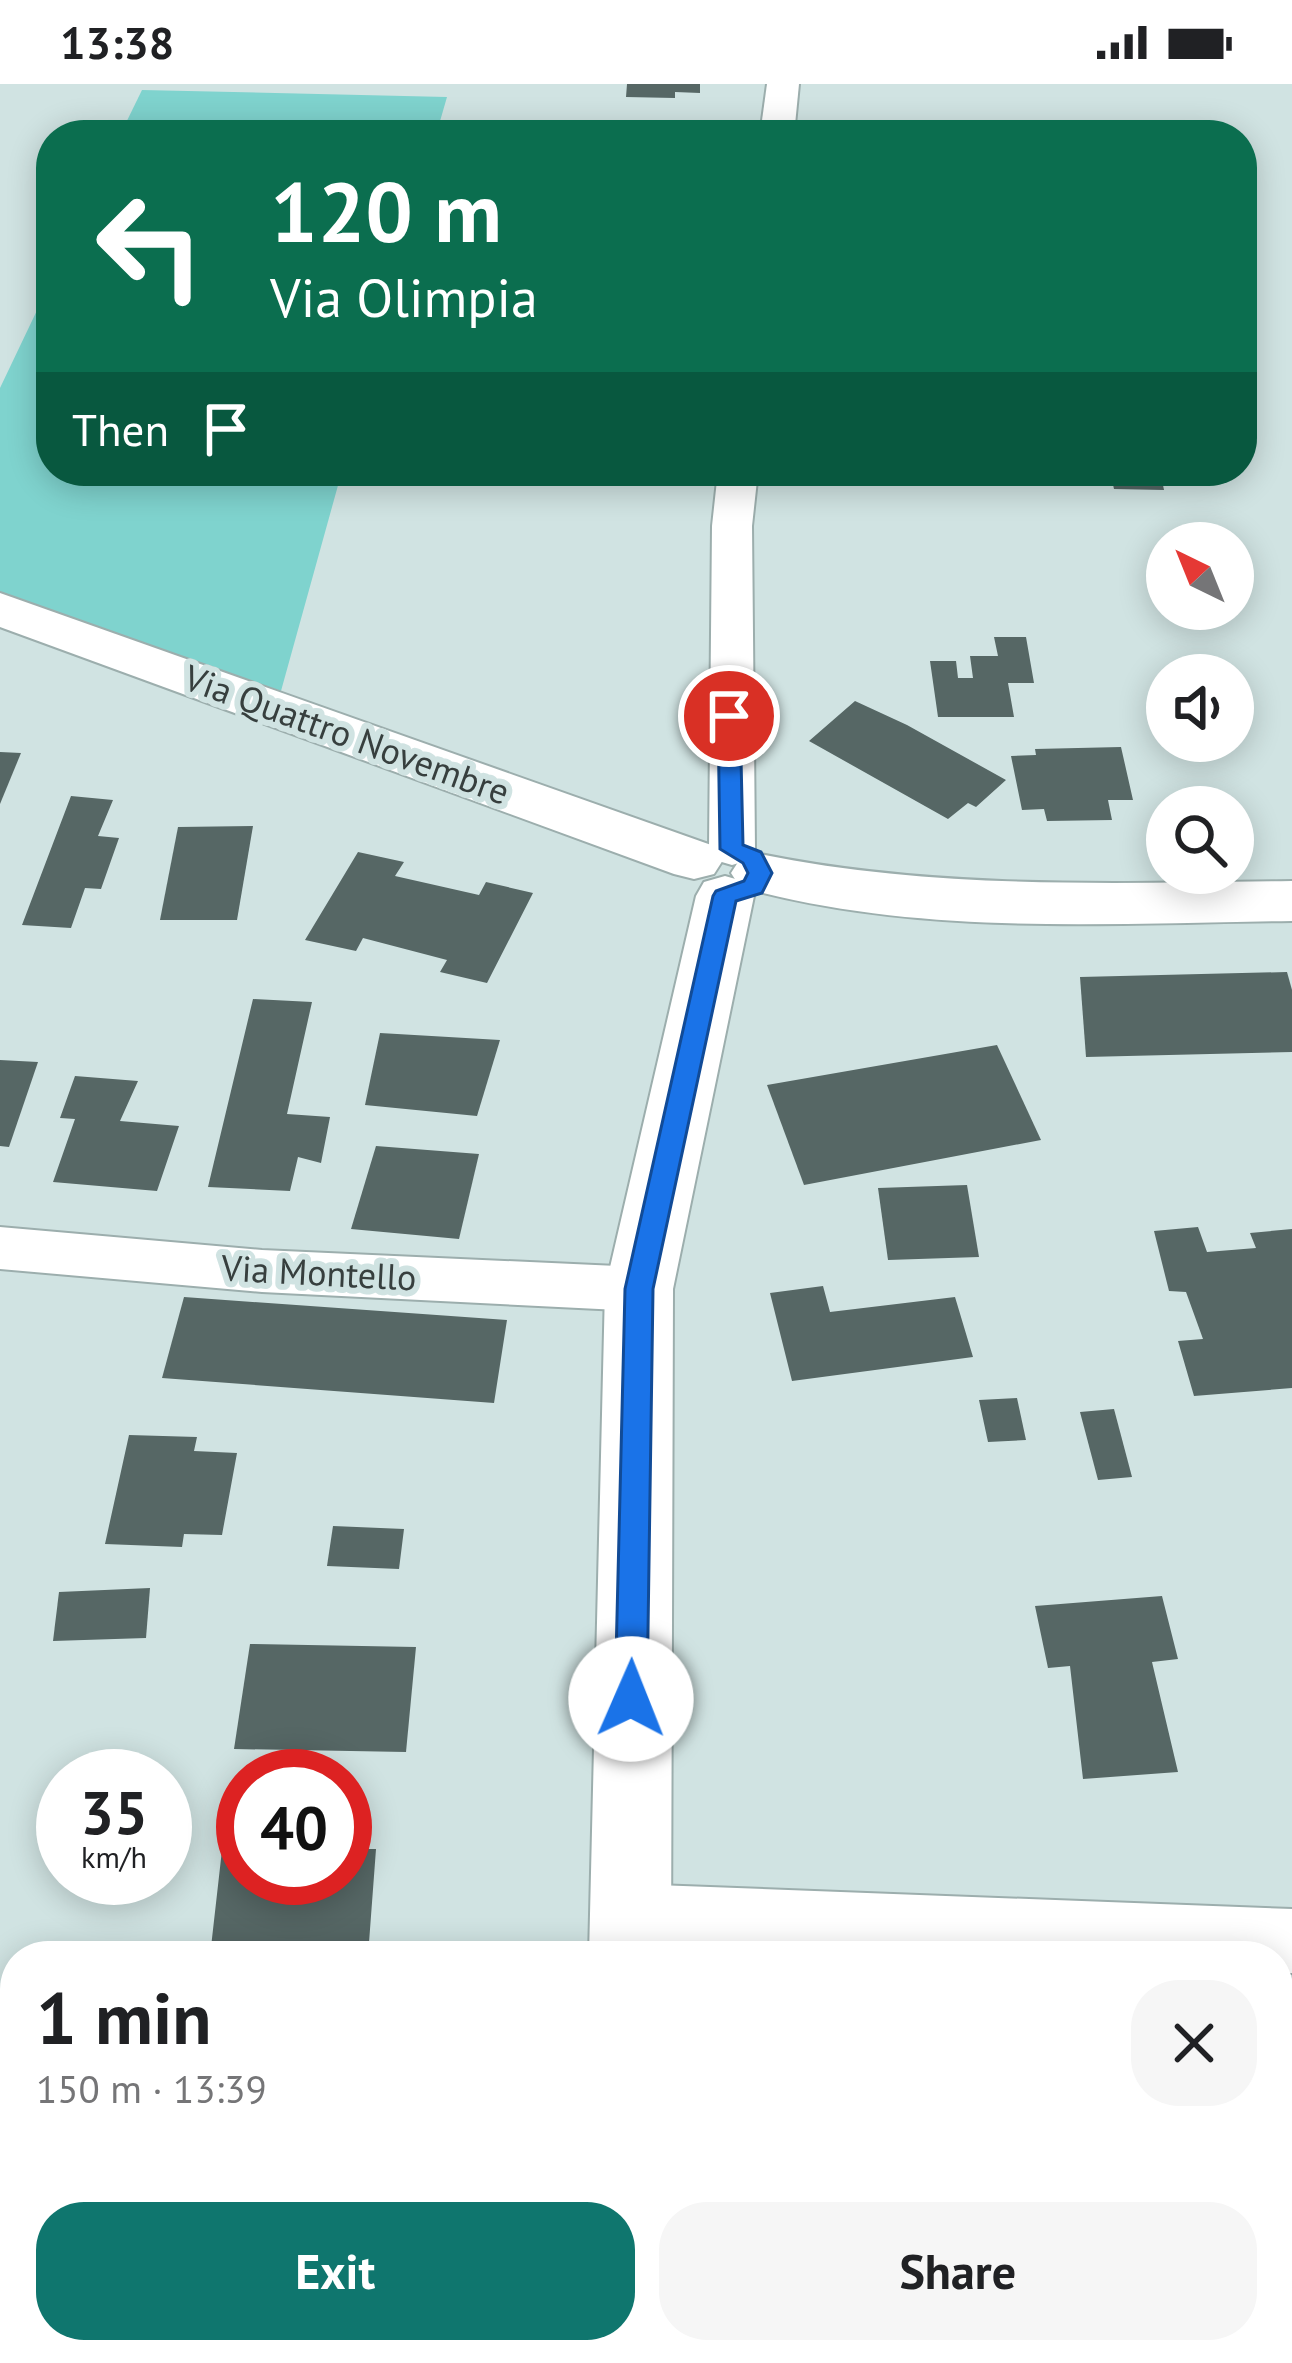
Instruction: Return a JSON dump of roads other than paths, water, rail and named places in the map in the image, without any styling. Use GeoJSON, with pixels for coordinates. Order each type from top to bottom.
{"type":"FeatureCollection","features":[{"type":"Feature","properties":{"kind":"main road","name":"Via Quattro Novembre"},"geometry":{"type":"LineString","coordinates":[[0,609],[728,869],[825,889],[957,899],[1292,901]]}},
{"type":"Feature","properties":{"kind":"main road"},"geometry":{"type":"LineString","coordinates":[[630,1936],[639,1289],[728,869]]}},
{"type":"Feature","properties":{"kind":"street"},"geometry":{"type":"LineString","coordinates":[[779,120],[783,84]]}},
{"type":"Feature","properties":{"kind":"street"},"geometry":{"type":"LineString","coordinates":[[728,869],[736,486]]}},
{"type":"Feature","properties":{"kind":"street","name":"Via Montello"},"geometry":{"type":"LineString","coordinates":[[0,1248],[262,1270],[639,1289]]}},
{"type":"Feature","properties":{"kind":"street"},"geometry":{"type":"LineString","coordinates":[[630,1936],[1182,1941]]}}]}
